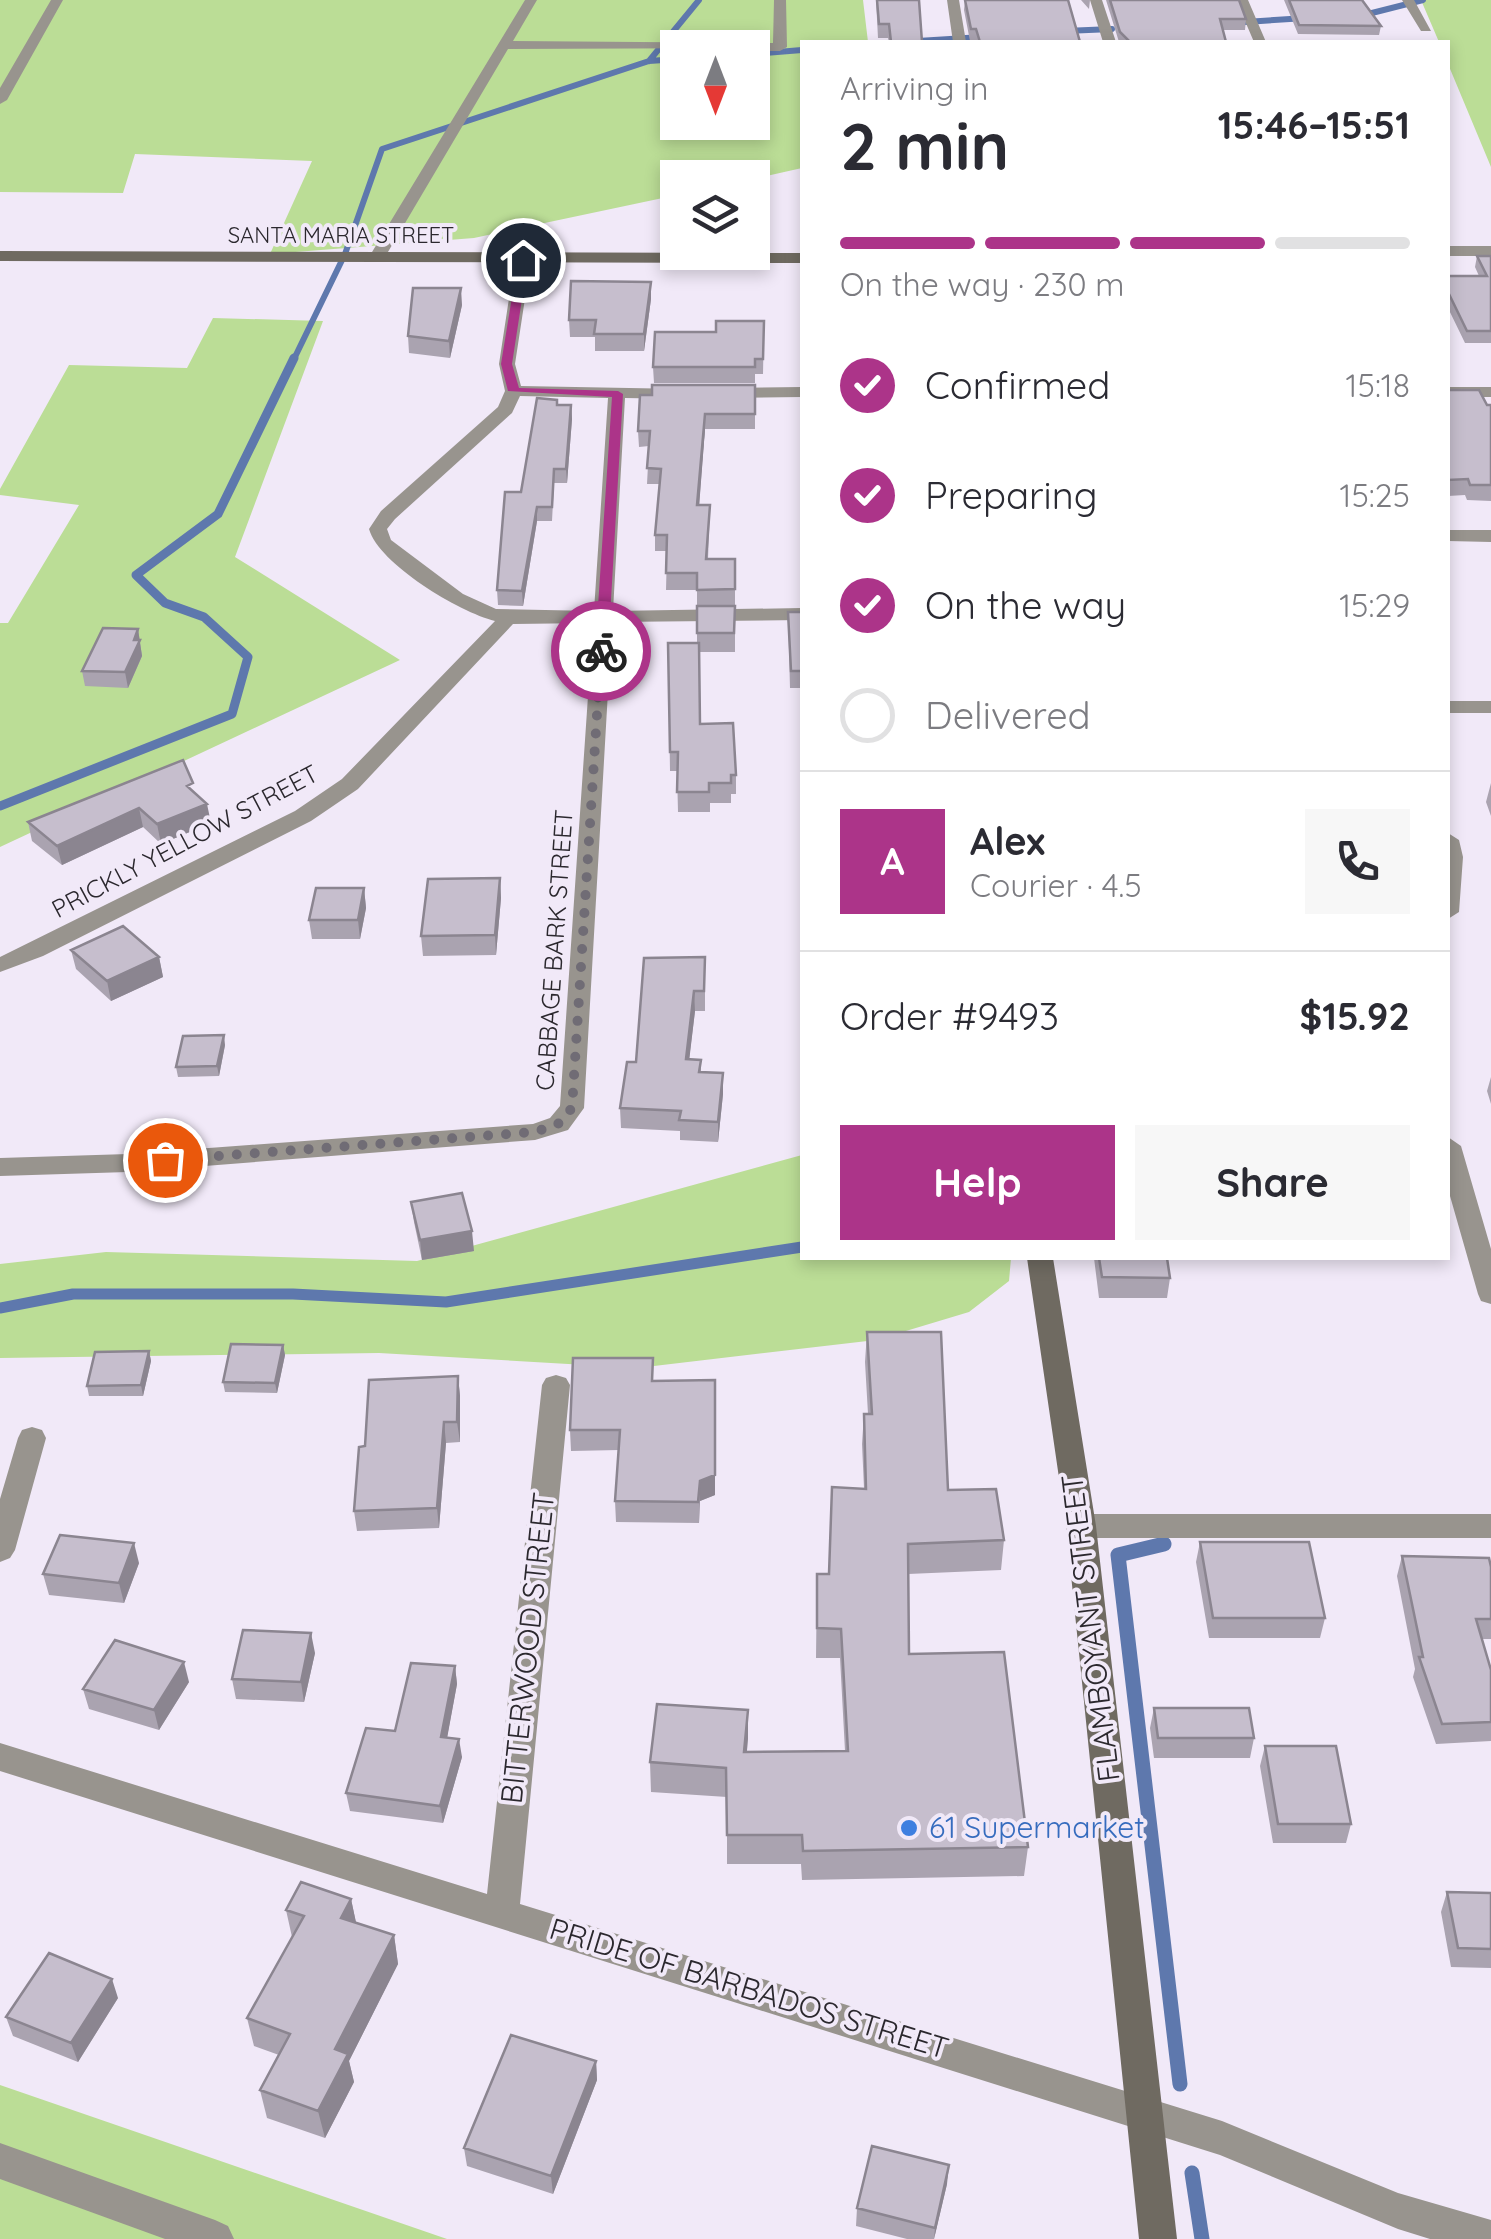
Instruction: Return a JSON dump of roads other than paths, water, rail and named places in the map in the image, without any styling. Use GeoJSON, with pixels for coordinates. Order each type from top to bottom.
{"type":"FeatureCollection","features":[{"type":"Feature","properties":{"kind":"street"},"geometry":{"type":"LineString","coordinates":[[0,100],[57,0]]}},
{"type":"Feature","properties":{"kind":"street"},"geometry":{"type":"LineString","coordinates":[[377,257],[531,0]]}},
{"type":"Feature","properties":{"kind":"street"},"geometry":{"type":"LineString","coordinates":[[504,45],[780,46],[780,0]]}},
{"type":"Feature","properties":{"kind":"street"},"geometry":{"type":"LineString","coordinates":[[953,0],[960,40]]}},
{"type":"Feature","properties":{"kind":"street"},"geometry":{"type":"LineString","coordinates":[[1096,0],[1109,40]]}},
{"type":"Feature","properties":{"kind":"street"},"geometry":{"type":"LineString","coordinates":[[1242,0],[1259,40]]}},
{"type":"Feature","properties":{"kind":"street"},"geometry":{"type":"LineString","coordinates":[[1408,0],[1426,28]]}},
{"type":"Feature","properties":{"kind":"street"},"geometry":{"type":"LineString","coordinates":[[1450,252],[1491,251]]}},
{"type":"Feature","properties":{"kind":"street","name":"SANTA MARIA STREET"},"geometry":{"type":"LineString","coordinates":[[0,256],[800,258]]}},
{"type":"Feature","properties":{"kind":"street"},"geometry":{"type":"LineString","coordinates":[[523,260],[507,364],[514,391],[506,409],[388,515],[378,529],[382,542],[464,605],[484,614],[508,618],[800,614]]}},
{"type":"Feature","properties":{"kind":"street"},"geometry":{"type":"LineString","coordinates":[[514,391],[800,392]]}},
{"type":"Feature","properties":{"kind":"street"},"geometry":{"type":"LineString","coordinates":[[1450,392],[1491,392]]}},
{"type":"Feature","properties":{"kind":"street","name":"CABBAGE BARK STREET"},"geometry":{"type":"LineString","coordinates":[[0,1167],[128,1163],[516,1134],[558,1124],[572,1108],[618,394]]}},
{"type":"Feature","properties":{"kind":"street"},"geometry":{"type":"LineString","coordinates":[[1450,536],[1491,536]]}},
{"type":"Feature","properties":{"kind":"street","name":"PRICKLY YELLOW STREET"},"geometry":{"type":"LineString","coordinates":[[0,965],[302,816],[350,784],[508,618]]}},
{"type":"Feature","properties":{"kind":"street"},"geometry":{"type":"LineString","coordinates":[[1450,707],[1491,706]]}},
{"type":"Feature","properties":{"kind":"street"},"geometry":{"type":"LineString","coordinates":[[1450,848],[1450,884]]}},
{"type":"Feature","properties":{"kind":"street"},"geometry":{"type":"LineString","coordinates":[[1450,1151],[1484,1242],[1491,1294]]}},
{"type":"Feature","properties":{"kind":"street","name":"FLAMBOYANT STREET"},"geometry":{"type":"LineString","coordinates":[[1040,1260],[1082,1526],[1158,2239]]}},
{"type":"Feature","properties":{"kind":"street","name":"BITTERWOOD STREET"},"geometry":{"type":"LineString","coordinates":[[502,1912],[556,1385]]}},
{"type":"Feature","properties":{"kind":"street"},"geometry":{"type":"LineString","coordinates":[[0,1550],[32,1438]]}},
{"type":"Feature","properties":{"kind":"street"},"geometry":{"type":"LineString","coordinates":[[1082,1526],[1491,1526]]}},
{"type":"Feature","properties":{"kind":"street","name":"PRIDE OF BARBADOS STREET"},"geometry":{"type":"LineString","coordinates":[[0,1757],[1222,2138],[1398,2211],[1491,2239]]}},
{"type":"Feature","properties":{"kind":"street"},"geometry":{"type":"LineString","coordinates":[[0,2160],[215,2239]]}},
{"type":"Feature","properties":{"kind":"waterway"},"geometry":{"type":"LineString","coordinates":[[649,61],[699,0]]}},
{"type":"Feature","properties":{"kind":"waterway"},"geometry":{"type":"LineString","coordinates":[[1360,16],[1423,0]]}},
{"type":"Feature","properties":{"kind":"waterway"},"geometry":{"type":"LineString","coordinates":[[1245,22],[1306,18]]}},
{"type":"Feature","properties":{"kind":"waterway"},"geometry":{"type":"LineString","coordinates":[[1065,31],[1112,29]]}},
{"type":"Feature","properties":{"kind":"waterway"},"geometry":{"type":"LineString","coordinates":[[934,40],[982,37]]}},
{"type":"Feature","properties":{"kind":"waterway"},"geometry":{"type":"LineString","coordinates":[[770,53],[800,50]]}},
{"type":"Feature","properties":{"kind":"waterway"},"geometry":{"type":"LineString","coordinates":[[649,61],[660,60]]}},
{"type":"Feature","properties":{"kind":"waterway"},"geometry":{"type":"LineString","coordinates":[[293,361],[345,254],[382,149],[649,61]]}},
{"type":"Feature","properties":{"kind":"waterway"},"geometry":{"type":"LineString","coordinates":[[0,806],[232,714],[248,657],[204,617],[165,603],[136,575],[218,514],[294,358]]}},
{"type":"Feature","properties":{"kind":"waterway"},"geometry":{"type":"LineString","coordinates":[[0,1308],[73,1294],[293,1294],[446,1302],[800,1247]]}},
{"type":"Feature","properties":{"kind":"waterway"},"geometry":{"type":"LineString","coordinates":[[1164,1544],[1118,1555],[1180,2084]]}},
{"type":"Feature","properties":{"kind":"waterway"},"geometry":{"type":"LineString","coordinates":[[1192,2173],[1202,2239]]}},
{"type":"Feature","properties":{"kind":"place","name":"61 Supermarket"},"geometry":{"type":"Point","coordinates":[909,1828]}}]}
